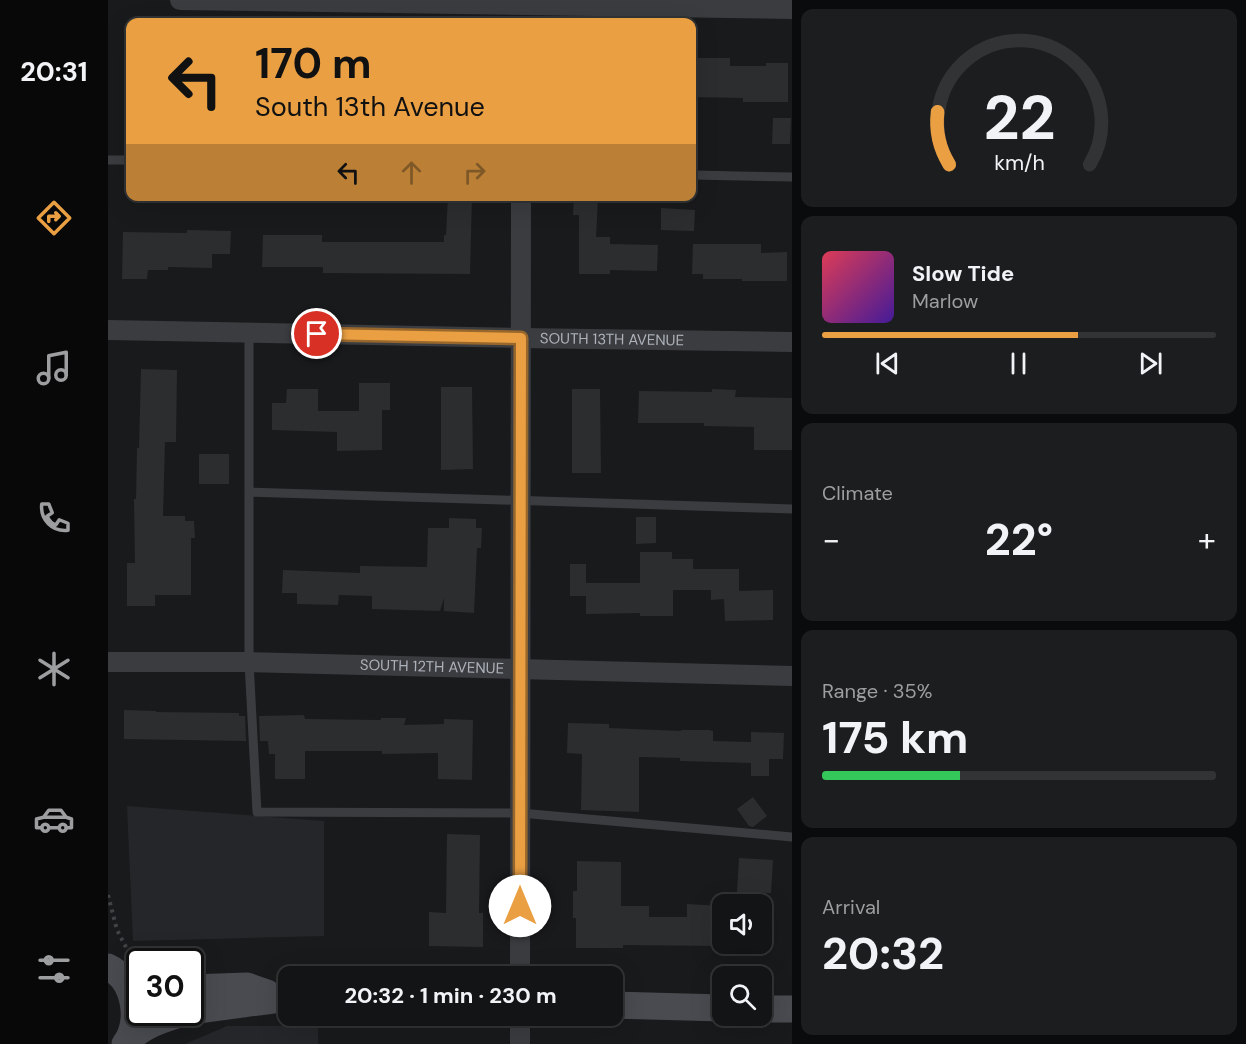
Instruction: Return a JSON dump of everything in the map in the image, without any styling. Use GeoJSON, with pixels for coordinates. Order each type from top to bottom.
{"type":"FeatureCollection","features":[{"type":"Feature","properties":{"kind":"street"},"geometry":{"type":"LineString","coordinates":[[180,0],[522,10],[792,9]]}},
{"type":"Feature","properties":{"kind":"street"},"geometry":{"type":"LineString","coordinates":[[520,966],[521,201]]}},
{"type":"Feature","properties":{"kind":"street","name":"SOUTH 13TH AVENUE"},"geometry":{"type":"LineString","coordinates":[[108,330],[792,342]]}},
{"type":"Feature","properties":{"kind":"street","name":"SOUTH 12TH AVENUE"},"geometry":{"type":"LineString","coordinates":[[108,662],[249,662],[792,676]]}},
{"type":"Feature","properties":{"kind":"street"},"geometry":{"type":"LineString","coordinates":[[121,969],[133,1001],[134,1020],[127,1042]]}},
{"type":"Feature","properties":{"kind":"street"},"geometry":{"type":"LineString","coordinates":[[204,988],[246,986],[278,996]]}},
{"type":"Feature","properties":{"kind":"street"},"geometry":{"type":"LineString","coordinates":[[204,1009],[278,999]]}},
{"type":"Feature","properties":{"kind":"street"},"geometry":{"type":"LineString","coordinates":[[623,1005],[712,1008]]}},
{"type":"Feature","properties":{"kind":"street"},"geometry":{"type":"LineString","coordinates":[[772,1009],[792,1009]]}},
{"type":"Feature","properties":{"kind":"street"},"geometry":{"type":"LineString","coordinates":[[127,1042],[148,1026]]}},
{"type":"Feature","properties":{"kind":"street"},"geometry":{"type":"LineString","coordinates":[[520,1026],[520,1044]]}},
{"type":"Feature","properties":{"kind":"lane"},"geometry":{"type":"LineString","coordinates":[[108,160],[126,160]]}},
{"type":"Feature","properties":{"kind":"lane"},"geometry":{"type":"LineString","coordinates":[[696,175],[792,177]]}},
{"type":"Feature","properties":{"kind":"lane"},"geometry":{"type":"LineString","coordinates":[[249,333],[249,662],[257,812],[520,813],[792,837]]}},
{"type":"Feature","properties":{"kind":"lane"},"geometry":{"type":"LineString","coordinates":[[249,492],[792,509]]}},
{"type":"Feature","properties":{"kind":"path"},"geometry":{"type":"LineString","coordinates":[[108,896],[123,944],[121,969]]}},
{"type":"Feature","properties":{"kind":"shaded area"},"geometry":{"type":"Polygon","coordinates":[[[127,806],[324,821],[324,936],[133,941],[127,806]]]}},
{"type":"Feature","properties":{"kind":"shaded area"},"geometry":{"type":"Polygon","coordinates":[[[227,1026],[318,1026],[318,1044],[185,1044],[227,1026]]]}},
{"type":"Feature","properties":{"kind":"building"},"geometry":{"type":"Polygon","coordinates":[[[696,58],[730,58],[730,66],[766,66],[766,63],[788,63],[788,102],[743,102],[743,98],[696,97],[696,58]]]}},
{"type":"Feature","properties":{"kind":"building"},"geometry":{"type":"Polygon","coordinates":[[[773,118],[791,118],[790,144],[772,144],[773,118]]]}},
{"type":"Feature","properties":{"kind":"building"},"geometry":{"type":"Polygon","coordinates":[[[448,201],[472,201],[470,274],[323,273],[323,267],[262,267],[263,235],[322,235],[322,242],[444,242],[444,235],[446,235],[448,201]]]}},
{"type":"Feature","properties":{"kind":"building"},"geometry":{"type":"Polygon","coordinates":[[[574,201],[598,201],[596,237],[610,237],[610,244],[658,245],[657,271],[610,270],[610,274],[579,274],[579,215],[573,215],[574,201]]]}},
{"type":"Feature","properties":{"kind":"building"},"geometry":{"type":"Polygon","coordinates":[[[661,208],[695,210],[694,231],[661,230],[661,208]]]}},
{"type":"Feature","properties":{"kind":"building"},"geometry":{"type":"Polygon","coordinates":[[[187,230],[231,231],[230,254],[212,254],[212,268],[168,267],[168,270],[148,270],[147,279],[122,279],[123,232],[187,233],[187,230]]]}},
{"type":"Feature","properties":{"kind":"building"},"geometry":{"type":"Polygon","coordinates":[[[693,244],[761,244],[761,253],[787,252],[787,281],[703,279],[703,274],[692,274],[693,244]]]}},
{"type":"Feature","properties":{"kind":"building"},"geometry":{"type":"Polygon","coordinates":[[[141,369],[177,370],[176,442],[165,442],[163,516],[185,516],[185,521],[194,521],[195,538],[191,538],[191,595],[155,595],[155,606],[127,606],[127,563],[135,563],[134,499],[136,499],[137,448],[139,448],[141,369]]]}},
{"type":"Feature","properties":{"kind":"building"},"geometry":{"type":"Polygon","coordinates":[[[359,383],[390,383],[390,410],[382,410],[382,450],[337,451],[337,432],[272,430],[272,403],[286,403],[287,389],[318,389],[318,411],[359,411],[359,383]]]}},
{"type":"Feature","properties":{"kind":"building"},"geometry":{"type":"Polygon","coordinates":[[[441,387],[472,387],[473,469],[441,470],[441,387]]]}},
{"type":"Feature","properties":{"kind":"building"},"geometry":{"type":"Polygon","coordinates":[[[572,389],[600,389],[601,473],[572,473],[572,389]]]}},
{"type":"Feature","properties":{"kind":"building"},"geometry":{"type":"Polygon","coordinates":[[[712,389],[736,390],[735,397],[792,398],[792,450],[754,450],[754,427],[704,426],[704,423],[638,423],[639,391],[712,392],[712,389]]]}},
{"type":"Feature","properties":{"kind":"building"},"geometry":{"type":"Polygon","coordinates":[[[199,454],[229,454],[229,484],[199,484],[199,454]]]}},
{"type":"Feature","properties":{"kind":"building"},"geometry":{"type":"Polygon","coordinates":[[[636,517],[656,517],[656,543],[636,544],[636,517]]]}},
{"type":"Feature","properties":{"kind":"building"},"geometry":{"type":"Polygon","coordinates":[[[449,518],[476,519],[476,528],[482,528],[481,548],[477,548],[474,613],[444,611],[444,598],[440,611],[372,609],[372,596],[339,595],[338,605],[297,604],[297,593],[282,593],[283,570],[360,573],[360,566],[427,567],[428,528],[449,528],[449,518]]]}},
{"type":"Feature","properties":{"kind":"building"},"geometry":{"type":"Polygon","coordinates":[[[640,552],[672,552],[672,559],[693,559],[693,569],[739,569],[739,591],[773,590],[773,620],[725,621],[724,599],[711,600],[711,590],[673,590],[673,616],[640,616],[640,613],[586,614],[586,596],[570,596],[570,564],[586,564],[586,583],[640,583],[640,552]]]}},
{"type":"Feature","properties":{"kind":"building"},"geometry":{"type":"Polygon","coordinates":[[[124,710],[239,713],[239,716],[245,716],[246,741],[124,739],[124,710]]]}},
{"type":"Feature","properties":{"kind":"building"},"geometry":{"type":"Polygon","coordinates":[[[304,715],[305,719],[406,718],[404,725],[444,724],[444,719],[473,720],[472,780],[438,779],[438,753],[382,754],[382,751],[305,751],[305,779],[275,779],[275,754],[269,754],[268,741],[260,741],[259,716],[304,715]]]}},
{"type":"Feature","properties":{"kind":"building"},"geometry":{"type":"Polygon","coordinates":[[[568,723],[609,724],[609,728],[709,730],[713,731],[713,741],[751,742],[751,732],[784,733],[783,759],[769,759],[769,776],[751,776],[751,763],[680,761],[680,758],[639,757],[639,812],[581,810],[582,754],[567,753],[568,723]]]}},
{"type":"Feature","properties":{"kind":"building"},"geometry":{"type":"Polygon","coordinates":[[[753,797],[767,816],[753,827],[749,826],[737,809],[753,797]]]}},
{"type":"Feature","properties":{"kind":"building"},"geometry":{"type":"Polygon","coordinates":[[[447,834],[480,835],[479,913],[483,913],[483,947],[429,946],[429,912],[446,913],[447,834]]]}},
{"type":"Feature","properties":{"kind":"building"},"geometry":{"type":"Polygon","coordinates":[[[739,858],[773,860],[771,893],[737,892],[739,858]]]}},
{"type":"Feature","properties":{"kind":"building"},"geometry":{"type":"Polygon","coordinates":[[[577,861],[621,862],[621,906],[649,906],[649,917],[687,917],[687,904],[712,905],[712,946],[623,945],[623,948],[576,948],[573,891],[577,891],[577,861]]]}},
{"type":"Feature","properties":{"kind":"route"},"geometry":{"type":"LineString","coordinates":[[317,334],[521,338],[520,906]]}}]}
